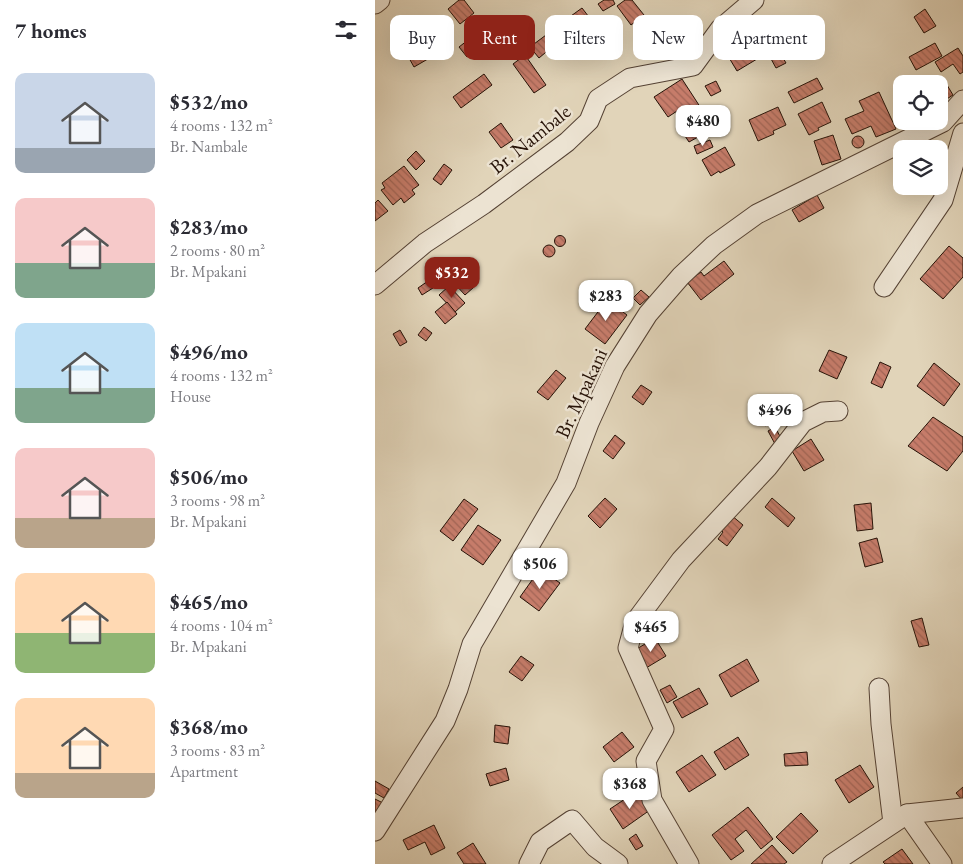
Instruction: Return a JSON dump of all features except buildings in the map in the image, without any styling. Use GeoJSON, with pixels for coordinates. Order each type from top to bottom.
{"type":"FeatureCollection","features":[{"type":"Feature","properties":{"kind":"street"},"geometry":{"type":"LineString","coordinates":[[375,4],[380,0]]}},
{"type":"Feature","properties":{"kind":"street","name":"Br. Nambale"},"geometry":{"type":"LineString","coordinates":[[375,285],[425,243],[484,204],[567,142],[589,121],[598,99],[630,78],[693,66],[720,29],[754,0]]}},
{"type":"Feature","properties":{"kind":"street","name":"Br. Mpakani"},"geometry":{"type":"LineString","coordinates":[[375,830],[445,721],[458,690],[472,644],[566,483],[589,423],[615,366],[648,314],[681,276],[715,245],[757,214],[943,122],[963,100]]}},
{"type":"Feature","properties":{"kind":"street"},"geometry":{"type":"LineString","coordinates":[[884,287],[943,200],[963,133]]}},
{"type":"Feature","properties":{"kind":"street"},"geometry":{"type":"LineString","coordinates":[[689,864],[653,800],[646,761],[664,729],[629,648],[635,622],[681,560],[768,467],[803,422],[823,412],[838,411]]}},
{"type":"Feature","properties":{"kind":"street"},"geometry":{"type":"LineString","coordinates":[[879,688],[881,724],[900,819],[942,864]]}},
{"type":"Feature","properties":{"kind":"street"},"geometry":{"type":"LineString","coordinates":[[832,864],[900,819],[963,808]]}},
{"type":"Feature","properties":{"kind":"street"},"geometry":{"type":"LineString","coordinates":[[529,864],[540,842],[572,820],[595,847],[617,864]]}}]}
